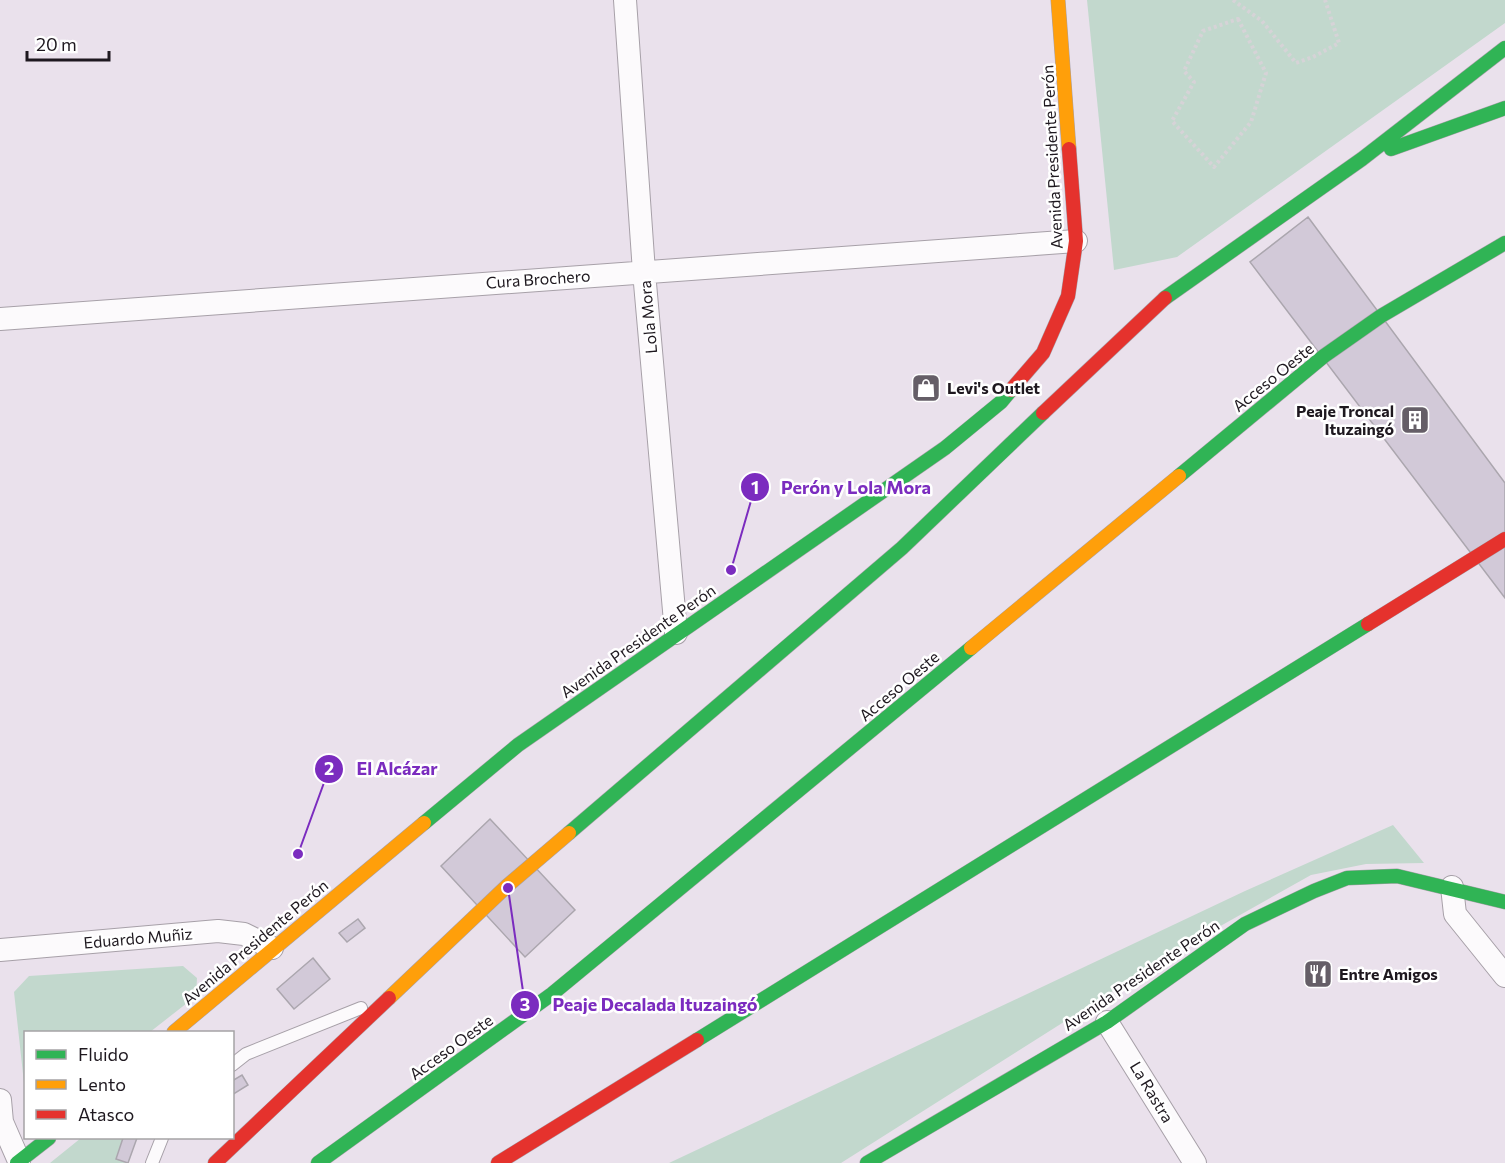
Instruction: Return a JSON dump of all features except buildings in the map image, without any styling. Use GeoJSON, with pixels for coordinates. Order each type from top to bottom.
{"type":"FeatureCollection","features":[{"type":"Feature","properties":{"kind":"main road","name":"Avenida Presidente Perón"},"geometry":{"type":"LineString","coordinates":[[175,1031],[518,745],[945,448],[1001,402],[1043,353],[1068,296],[1076,241],[1058,0]]}},
{"type":"Feature","properties":{"kind":"main road"},"geometry":{"type":"LineString","coordinates":[[215,1163],[396,994],[507,886],[902,548],[1160,302],[1362,159],[1505,48]]}},
{"type":"Feature","properties":{"kind":"main road"},"geometry":{"type":"LineString","coordinates":[[1362,159],[1505,108]]}},
{"type":"Feature","properties":{"kind":"main road","name":"Acceso Oeste"},"geometry":{"type":"LineString","coordinates":[[318,1163],[552,994],[1324,356],[1382,316],[1505,243]]}},
{"type":"Feature","properties":{"kind":"main road"},"geometry":{"type":"LineString","coordinates":[[498,1163],[1505,539]]}},
{"type":"Feature","properties":{"kind":"main road","name":"Avenida Presidente Perón"},"geometry":{"type":"LineString","coordinates":[[867,1163],[1107,1022],[1245,924],[1347,878],[1371,875],[1397,876],[1452,887],[1505,902]]}},
{"type":"Feature","properties":{"kind":"main road"},"geometry":{"type":"LineString","coordinates":[[18,1162],[47,1139]]}},
{"type":"Feature","properties":{"kind":"street","name":"Lola Mora"},"geometry":{"type":"LineString","coordinates":[[625,0],[644,272],[676,633]]}},
{"type":"Feature","properties":{"kind":"street","name":"Cura Brochero"},"geometry":{"type":"LineString","coordinates":[[0,319],[1076,241]]}},
{"type":"Feature","properties":{"kind":"street"},"geometry":{"type":"LineString","coordinates":[[1452,887],[1455,914],[1505,976]]}},
{"type":"Feature","properties":{"kind":"street","name":"Eduardo Muñiz"},"geometry":{"type":"LineString","coordinates":[[0,950],[218,931],[244,934],[272,948]]}},
{"type":"Feature","properties":{"kind":"street","name":"La Rastra"},"geometry":{"type":"LineString","coordinates":[[1107,1022],[1195,1163]]}},
{"type":"Feature","properties":{"kind":"street"},"geometry":{"type":"LineString","coordinates":[[0,1100],[2,1122],[18,1162]]}},
{"type":"Feature","properties":{"kind":"lane"},"geometry":{"type":"LineString","coordinates":[[234,1063],[246,1054],[396,994]]}},
{"type":"Feature","properties":{"kind":"lane"},"geometry":{"type":"LineString","coordinates":[[152,1163],[161,1139]]}},
{"type":"Feature","properties":{"kind":"path"},"geometry":{"type":"LineString","coordinates":[[1233,0],[1262,21],[1296,63],[1339,43],[1325,0]]}},
{"type":"Feature","properties":{"kind":"path"},"geometry":{"type":"LineString","coordinates":[[1238,19],[1266,73],[1251,122],[1214,167],[1172,121],[1194,82],[1184,71],[1203,31],[1238,19]]}},
{"type":"Feature","properties":{"kind":"green space"},"geometry":{"type":"Polygon","coordinates":[[[1087,0],[1505,0],[1505,23],[1177,257],[1114,270],[1087,0]]]}},
{"type":"Feature","properties":{"kind":"green space"},"geometry":{"type":"Polygon","coordinates":[[[1393,825],[1424,863],[1366,864],[1311,875],[1176,951],[841,1163],[669,1163],[1245,891],[1393,825]]]}},
{"type":"Feature","properties":{"kind":"green space"},"geometry":{"type":"Polygon","coordinates":[[[183,966],[197,978],[196,996],[151,1031],[24,1031],[24,1083],[14,992],[29,976],[183,966]]]}},
{"type":"Feature","properties":{"kind":"green space"},"geometry":{"type":"Polygon","coordinates":[[[80,1139],[123,1139],[116,1159],[127,1163],[50,1163],[80,1139]]]}},
{"type":"Feature","properties":{"kind":"traffic: fast"},"geometry":{"type":"LineString","coordinates":[[1165,298],[1362,159],[1505,48]]}},
{"type":"Feature","properties":{"kind":"traffic: fast"},"geometry":{"type":"LineString","coordinates":[[1391,149],[1505,108]]}},
{"type":"Feature","properties":{"kind":"traffic: fast"},"geometry":{"type":"LineString","coordinates":[[1179,476],[1324,356],[1381,316],[1505,243]]}},
{"type":"Feature","properties":{"kind":"traffic: fast"},"geometry":{"type":"LineString","coordinates":[[424,823],[518,745],[945,448],[1001,402],[1011,390]]}},
{"type":"Feature","properties":{"kind":"traffic: fast"},"geometry":{"type":"LineString","coordinates":[[569,833],[902,548],[1043,413]]}},
{"type":"Feature","properties":{"kind":"traffic: fast"},"geometry":{"type":"LineString","coordinates":[[697,1040],[1368,624]]}},
{"type":"Feature","properties":{"kind":"traffic: fast"},"geometry":{"type":"LineString","coordinates":[[318,1163],[552,994],[971,648]]}},
{"type":"Feature","properties":{"kind":"traffic: fast"},"geometry":{"type":"LineString","coordinates":[[867,1163],[1107,1022],[1245,924],[1314,891],[1347,878],[1397,876],[1505,902]]}},
{"type":"Feature","properties":{"kind":"traffic: fast"},"geometry":{"type":"LineString","coordinates":[[17,1163],[48,1139]]}},
{"type":"Feature","properties":{"kind":"traffic: slow"},"geometry":{"type":"LineString","coordinates":[[1058,0],[1069,149]]}},
{"type":"Feature","properties":{"kind":"traffic: slow"},"geometry":{"type":"LineString","coordinates":[[971,648],[1179,476]]}},
{"type":"Feature","properties":{"kind":"traffic: slow"},"geometry":{"type":"LineString","coordinates":[[175,1031],[424,823]]}},
{"type":"Feature","properties":{"kind":"traffic: slow"},"geometry":{"type":"LineString","coordinates":[[389,998],[507,886],[569,833]]}},
{"type":"Feature","properties":{"kind":"traffic: jam"},"geometry":{"type":"LineString","coordinates":[[1011,390],[1043,353],[1068,296],[1076,241],[1069,149]]}},
{"type":"Feature","properties":{"kind":"traffic: jam"},"geometry":{"type":"LineString","coordinates":[[1043,413],[1165,298]]}},
{"type":"Feature","properties":{"kind":"traffic: jam"},"geometry":{"type":"LineString","coordinates":[[1368,624],[1505,539]]}},
{"type":"Feature","properties":{"kind":"traffic: jam"},"geometry":{"type":"LineString","coordinates":[[215,1163],[389,998]]}},
{"type":"Feature","properties":{"kind":"traffic: jam"},"geometry":{"type":"LineString","coordinates":[[498,1163],[697,1040]]}},
{"type":"Feature","properties":{"kind":"place","name":"Levi's Outlet"},"geometry":{"type":"Point","coordinates":[926,388]}},
{"type":"Feature","properties":{"kind":"place","name":"Peaje Troncal Ituzaingó"},"geometry":{"type":"Point","coordinates":[1415,420]}},
{"type":"Feature","properties":{"kind":"place","name":"Perón y Lola Mora"},"geometry":{"type":"Point","coordinates":[731,570]}},
{"type":"Feature","properties":{"kind":"place","name":"El Alcázar"},"geometry":{"type":"Point","coordinates":[298,854]}},
{"type":"Feature","properties":{"kind":"place","name":"Peaje Decalada Ituzaingó"},"geometry":{"type":"Point","coordinates":[508,888]}},
{"type":"Feature","properties":{"kind":"place","name":"Entre Amigos"},"geometry":{"type":"Point","coordinates":[1318,974]}}]}
